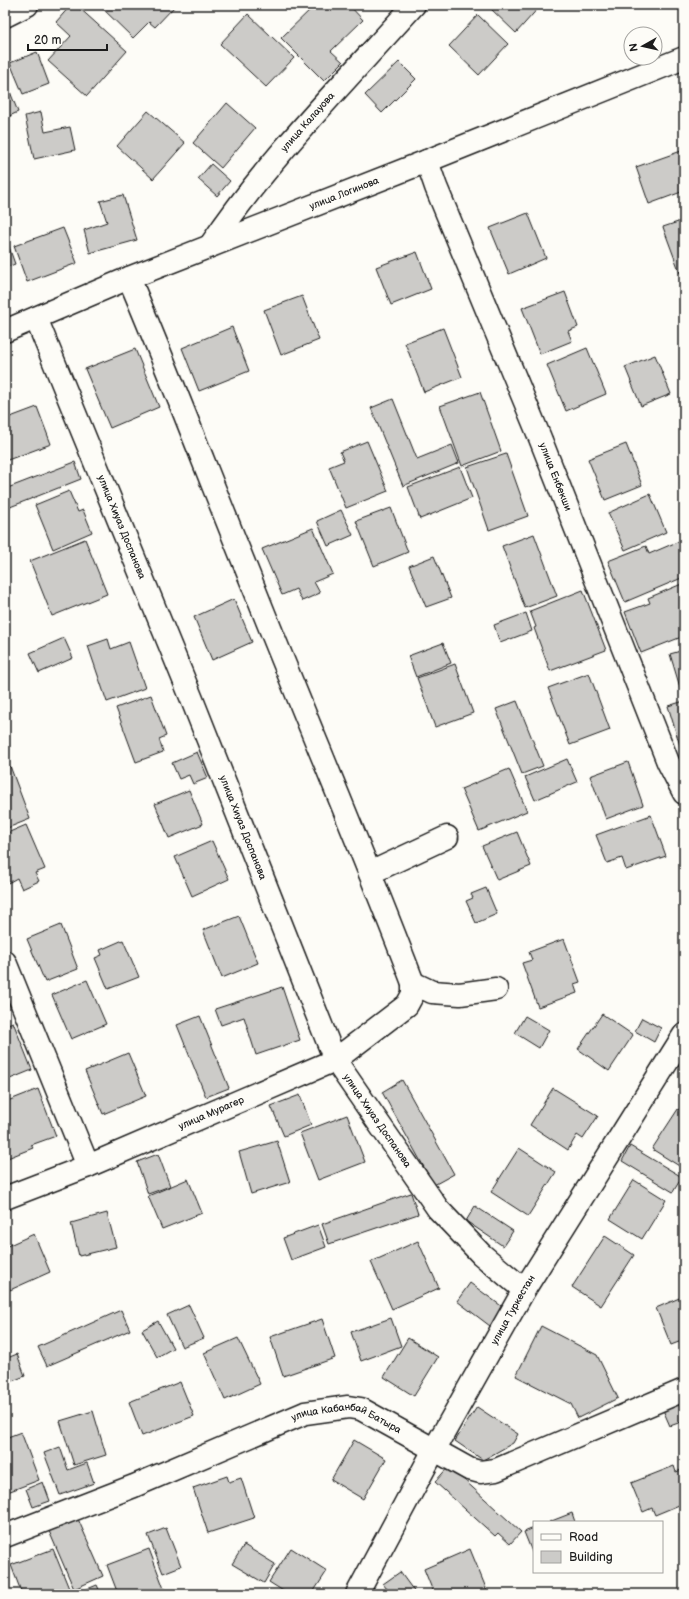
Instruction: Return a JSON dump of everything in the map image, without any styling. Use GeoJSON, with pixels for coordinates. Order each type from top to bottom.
{"type":"FeatureCollection","features":[{"type":"Feature","properties":{"kind":"street"},"geometry":{"type":"LineString","coordinates":[[5,16],[26,5]]}},
{"type":"Feature","properties":{"kind":"street","name":"улица Калауова"},"geometry":{"type":"LineString","coordinates":[[210,246],[232,213],[272,162],[414,5]]}},
{"type":"Feature","properties":{"kind":"street","name":"улица Логинова"},"geometry":{"type":"LineString","coordinates":[[5,331],[129,278],[684,59]]}},
{"type":"Feature","properties":{"kind":"street","name":"улица Енбекши"},"geometry":{"type":"LineString","coordinates":[[427,161],[436,187],[540,438],[660,744],[684,793]]}},
{"type":"Feature","properties":{"kind":"street"},"geometry":{"type":"LineString","coordinates":[[129,278],[159,349],[252,584],[414,983],[432,992],[439,993],[460,994],[496,989]]}},
{"type":"Feature","properties":{"kind":"street","name":"улица Хиуаз Доспанова"},"geometry":{"type":"LineString","coordinates":[[36,318],[191,697],[335,1060],[438,1209],[459,1233],[481,1254],[524,1290]]}},
{"type":"Feature","properties":{"kind":"street"},"geometry":{"type":"LineString","coordinates":[[370,873],[447,837]]}},
{"type":"Feature","properties":{"kind":"street"},"geometry":{"type":"LineString","coordinates":[[5,962],[88,1166]]}},
{"type":"Feature","properties":{"kind":"street","name":"улица Мурагер"},"geometry":{"type":"LineString","coordinates":[[5,1198],[88,1166],[335,1060],[407,1005],[413,994],[414,983]]}},
{"type":"Feature","properties":{"kind":"street","name":"улица Туркестан"},"geometry":{"type":"LineString","coordinates":[[366,1588],[434,1450],[524,1290],[684,1035]]}},
{"type":"Feature","properties":{"kind":"street","name":"улица Кабанбай Батыра"},"geometry":{"type":"LineString","coordinates":[[5,1536],[134,1486],[305,1413],[348,1407],[361,1408],[469,1469],[480,1472],[496,1470],[684,1390]]}},
{"type":"Feature","properties":{"kind":"building"},"geometry":{"type":"Polygon","coordinates":[[[71,5],[76,5],[127,51],[87,96],[48,61],[71,36],[56,22],[71,5]]]}},
{"type":"Feature","properties":{"kind":"building"},"geometry":{"type":"Polygon","coordinates":[[[172,5],[174,7],[155,27],[149,22],[133,38],[100,6],[172,5]]]}},
{"type":"Feature","properties":{"kind":"building"},"geometry":{"type":"Polygon","coordinates":[[[315,5],[349,5],[363,20],[331,51],[343,62],[324,81],[281,38],[315,5]]]}},
{"type":"Feature","properties":{"kind":"building"},"geometry":{"type":"Polygon","coordinates":[[[491,5],[541,5],[516,33],[489,7],[491,5]]]}},
{"type":"Feature","properties":{"kind":"building"},"geometry":{"type":"Polygon","coordinates":[[[248,14],[294,58],[266,87],[220,44],[248,14]]]}},
{"type":"Feature","properties":{"kind":"building"},"geometry":{"type":"Polygon","coordinates":[[[478,15],[508,44],[479,75],[449,46],[478,15]]]}},
{"type":"Feature","properties":{"kind":"building"},"geometry":{"type":"Polygon","coordinates":[[[37,52],[49,84],[23,94],[10,63],[37,52]]]}},
{"type":"Feature","properties":{"kind":"building"},"geometry":{"type":"Polygon","coordinates":[[[399,62],[416,79],[382,113],[365,95],[399,62]]]}},
{"type":"Feature","properties":{"kind":"building"},"geometry":{"type":"Polygon","coordinates":[[[5,79],[18,112],[5,118],[5,79]]]}},
{"type":"Feature","properties":{"kind":"building"},"geometry":{"type":"Polygon","coordinates":[[[227,103],[255,128],[221,168],[193,143],[227,103]]]}},
{"type":"Feature","properties":{"kind":"building"},"geometry":{"type":"Polygon","coordinates":[[[148,111],[185,143],[153,179],[117,146],[148,111]]]}},
{"type":"Feature","properties":{"kind":"building"},"geometry":{"type":"Polygon","coordinates":[[[41,112],[45,132],[70,127],[75,150],[34,159],[25,116],[41,112]]]}},
{"type":"Feature","properties":{"kind":"building"},"geometry":{"type":"Polygon","coordinates":[[[684,150],[684,191],[649,204],[636,167],[684,150]]]}},
{"type":"Feature","properties":{"kind":"building"},"geometry":{"type":"Polygon","coordinates":[[[211,164],[230,181],[217,196],[198,179],[211,164]]]}},
{"type":"Feature","properties":{"kind":"building"},"geometry":{"type":"Polygon","coordinates":[[[123,195],[137,240],[90,253],[84,230],[107,222],[100,201],[123,195]]]}},
{"type":"Feature","properties":{"kind":"building"},"geometry":{"type":"Polygon","coordinates":[[[528,213],[546,258],[509,274],[490,228],[528,213]]]}},
{"type":"Feature","properties":{"kind":"building"},"geometry":{"type":"Polygon","coordinates":[[[684,220],[684,272],[680,273],[663,227],[684,220]]]}},
{"type":"Feature","properties":{"kind":"building"},"geometry":{"type":"Polygon","coordinates":[[[63,228],[77,263],[27,282],[14,246],[63,228]]]}},
{"type":"Feature","properties":{"kind":"building"},"geometry":{"type":"Polygon","coordinates":[[[5,236],[15,264],[5,268],[5,236]]]}},
{"type":"Feature","properties":{"kind":"building"},"geometry":{"type":"Polygon","coordinates":[[[417,252],[431,289],[391,305],[376,267],[417,252]]]}},
{"type":"Feature","properties":{"kind":"building"},"geometry":{"type":"Polygon","coordinates":[[[565,292],[578,327],[568,331],[572,341],[540,354],[522,308],[565,292]]]}},
{"type":"Feature","properties":{"kind":"building"},"geometry":{"type":"Polygon","coordinates":[[[302,296],[319,340],[281,355],[264,310],[302,296]]]}},
{"type":"Feature","properties":{"kind":"building"},"geometry":{"type":"Polygon","coordinates":[[[232,327],[249,371],[199,391],[182,348],[232,327]]]}},
{"type":"Feature","properties":{"kind":"building"},"geometry":{"type":"Polygon","coordinates":[[[443,328],[462,377],[424,392],[405,343],[443,328]]]}},
{"type":"Feature","properties":{"kind":"building"},"geometry":{"type":"Polygon","coordinates":[[[587,348],[606,394],[566,411],[547,365],[587,348]]]}},
{"type":"Feature","properties":{"kind":"building"},"geometry":{"type":"Polygon","coordinates":[[[135,349],[159,407],[110,428],[85,369],[135,349]]]}},
{"type":"Feature","properties":{"kind":"building"},"geometry":{"type":"Polygon","coordinates":[[[655,355],[671,394],[641,406],[625,367],[655,355]]]}},
{"type":"Feature","properties":{"kind":"building"},"geometry":{"type":"Polygon","coordinates":[[[480,392],[501,451],[462,466],[440,406],[480,392]]]}},
{"type":"Feature","properties":{"kind":"building"},"geometry":{"type":"Polygon","coordinates":[[[393,399],[417,459],[452,445],[459,463],[403,486],[371,408],[393,399]]]}},
{"type":"Feature","properties":{"kind":"building"},"geometry":{"type":"Polygon","coordinates":[[[37,407],[51,444],[5,461],[5,419],[37,407]]]}},
{"type":"Feature","properties":{"kind":"building"},"geometry":{"type":"Polygon","coordinates":[[[367,441],[388,491],[346,508],[329,467],[344,461],[340,452],[367,441]]]}},
{"type":"Feature","properties":{"kind":"building"},"geometry":{"type":"Polygon","coordinates":[[[626,444],[642,485],[605,500],[588,459],[626,444]]]}},
{"type":"Feature","properties":{"kind":"building"},"geometry":{"type":"Polygon","coordinates":[[[506,454],[528,516],[489,530],[467,467],[506,454]]]}},
{"type":"Feature","properties":{"kind":"building"},"geometry":{"type":"Polygon","coordinates":[[[75,462],[81,479],[5,509],[5,489],[75,462]]]}},
{"type":"Feature","properties":{"kind":"building"},"geometry":{"type":"Polygon","coordinates":[[[460,467],[472,498],[420,519],[408,487],[460,467]]]}},
{"type":"Feature","properties":{"kind":"building"},"geometry":{"type":"Polygon","coordinates":[[[69,491],[78,512],[83,510],[92,532],[53,549],[35,505],[69,491]]]}},
{"type":"Feature","properties":{"kind":"building"},"geometry":{"type":"Polygon","coordinates":[[[650,494],[666,532],[625,550],[608,513],[650,494]]]}},
{"type":"Feature","properties":{"kind":"building"},"geometry":{"type":"Polygon","coordinates":[[[391,508],[408,552],[374,566],[356,521],[391,508]]]}},
{"type":"Feature","properties":{"kind":"building"},"geometry":{"type":"Polygon","coordinates":[[[341,510],[353,535],[328,546],[317,521],[341,510]]]}},
{"type":"Feature","properties":{"kind":"building"},"geometry":{"type":"Polygon","coordinates":[[[313,528],[333,574],[314,582],[320,593],[302,601],[296,589],[282,595],[262,549],[313,528]]]}},
{"type":"Feature","properties":{"kind":"building"},"geometry":{"type":"Polygon","coordinates":[[[534,534],[557,596],[525,608],[502,546],[534,534]]]}},
{"type":"Feature","properties":{"kind":"building"},"geometry":{"type":"Polygon","coordinates":[[[85,539],[107,594],[52,616],[30,561],[85,539]]]}},
{"type":"Feature","properties":{"kind":"building"},"geometry":{"type":"Polygon","coordinates":[[[684,539],[684,577],[625,602],[608,561],[646,546],[649,554],[684,539]]]}},
{"type":"Feature","properties":{"kind":"building"},"geometry":{"type":"Polygon","coordinates":[[[434,556],[451,598],[426,607],[409,566],[434,556]]]}},
{"type":"Feature","properties":{"kind":"building"},"geometry":{"type":"Polygon","coordinates":[[[684,583],[684,636],[641,653],[625,612],[650,603],[648,598],[684,583]]]}},
{"type":"Feature","properties":{"kind":"building"},"geometry":{"type":"Polygon","coordinates":[[[583,590],[606,650],[550,671],[534,628],[536,627],[530,611],[583,590]]]}},
{"type":"Feature","properties":{"kind":"building"},"geometry":{"type":"Polygon","coordinates":[[[234,599],[252,642],[212,660],[194,617],[234,599]]]}},
{"type":"Feature","properties":{"kind":"building"},"geometry":{"type":"Polygon","coordinates":[[[526,613],[532,631],[500,643],[494,625],[526,613]]]}},
{"type":"Feature","properties":{"kind":"building"},"geometry":{"type":"Polygon","coordinates":[[[64,638],[73,658],[39,673],[30,653],[64,638]]]}},
{"type":"Feature","properties":{"kind":"building"},"geometry":{"type":"Polygon","coordinates":[[[108,639],[111,649],[129,642],[145,688],[107,702],[88,646],[108,639]]]}},
{"type":"Feature","properties":{"kind":"building"},"geometry":{"type":"Polygon","coordinates":[[[443,643],[451,663],[416,677],[408,656],[443,643]]]}},
{"type":"Feature","properties":{"kind":"building"},"geometry":{"type":"Polygon","coordinates":[[[684,650],[684,693],[682,694],[670,654],[684,650]]]}},
{"type":"Feature","properties":{"kind":"building"},"geometry":{"type":"Polygon","coordinates":[[[455,664],[473,713],[435,727],[417,678],[455,664]]]}},
{"type":"Feature","properties":{"kind":"building"},"geometry":{"type":"Polygon","coordinates":[[[589,673],[610,730],[570,745],[548,688],[589,673]]]}},
{"type":"Feature","properties":{"kind":"building"},"geometry":{"type":"Polygon","coordinates":[[[151,695],[166,736],[159,739],[163,752],[136,762],[116,708],[151,695]]]}},
{"type":"Feature","properties":{"kind":"building"},"geometry":{"type":"Polygon","coordinates":[[[517,701],[543,766],[522,774],[496,709],[517,701]]]}},
{"type":"Feature","properties":{"kind":"building"},"geometry":{"type":"Polygon","coordinates":[[[684,701],[684,759],[668,706],[684,701]]]}},
{"type":"Feature","properties":{"kind":"building"},"geometry":{"type":"Polygon","coordinates":[[[197,752],[208,778],[193,784],[189,775],[179,779],[172,763],[197,752]]]}},
{"type":"Feature","properties":{"kind":"building"},"geometry":{"type":"Polygon","coordinates":[[[567,759],[577,782],[535,800],[525,777],[567,759]]]}},
{"type":"Feature","properties":{"kind":"building"},"geometry":{"type":"Polygon","coordinates":[[[628,762],[643,805],[606,819],[590,776],[628,762]]]}},
{"type":"Feature","properties":{"kind":"building"},"geometry":{"type":"Polygon","coordinates":[[[10,766],[30,819],[5,829],[5,768],[10,766]]]}},
{"type":"Feature","properties":{"kind":"building"},"geometry":{"type":"Polygon","coordinates":[[[509,769],[527,811],[479,831],[461,789],[509,769]]]}},
{"type":"Feature","properties":{"kind":"building"},"geometry":{"type":"Polygon","coordinates":[[[189,790],[203,824],[169,838],[155,804],[189,790]]]}},
{"type":"Feature","properties":{"kind":"building"},"geometry":{"type":"Polygon","coordinates":[[[651,815],[666,856],[626,870],[622,858],[607,863],[596,835],[651,815]]]}},
{"type":"Feature","properties":{"kind":"building"},"geometry":{"type":"Polygon","coordinates":[[[26,825],[45,869],[35,873],[39,881],[22,889],[17,878],[8,883],[5,876],[5,834],[26,825]]]}},
{"type":"Feature","properties":{"kind":"building"},"geometry":{"type":"Polygon","coordinates":[[[517,832],[531,866],[497,880],[482,846],[517,832]]]}},
{"type":"Feature","properties":{"kind":"building"},"geometry":{"type":"Polygon","coordinates":[[[212,841],[229,879],[192,896],[175,857],[212,841]]]}},
{"type":"Feature","properties":{"kind":"building"},"geometry":{"type":"Polygon","coordinates":[[[486,888],[497,914],[476,923],[466,901],[473,898],[471,894],[486,888]]]}},
{"type":"Feature","properties":{"kind":"building"},"geometry":{"type":"Polygon","coordinates":[[[239,916],[258,963],[222,978],[203,930],[239,916]]]}},
{"type":"Feature","properties":{"kind":"building"},"geometry":{"type":"Polygon","coordinates":[[[61,925],[78,969],[45,982],[27,939],[61,925]]]}},
{"type":"Feature","properties":{"kind":"building"},"geometry":{"type":"Polygon","coordinates":[[[564,939],[580,982],[574,984],[577,993],[538,1007],[522,963],[532,960],[529,952],[564,939]]]}},
{"type":"Feature","properties":{"kind":"building"},"geometry":{"type":"Polygon","coordinates":[[[123,940],[139,977],[108,989],[95,958],[102,955],[100,950],[123,940]]]}},
{"type":"Feature","properties":{"kind":"building"},"geometry":{"type":"Polygon","coordinates":[[[87,980],[106,1024],[71,1039],[52,995],[87,980]]]}},
{"type":"Feature","properties":{"kind":"building"},"geometry":{"type":"Polygon","coordinates":[[[282,987],[300,1040],[256,1055],[244,1017],[221,1025],[215,1009],[282,987]]]}},
{"type":"Feature","properties":{"kind":"building"},"geometry":{"type":"Polygon","coordinates":[[[602,1014],[633,1035],[609,1071],[578,1049],[602,1014]]]}},
{"type":"Feature","properties":{"kind":"building"},"geometry":{"type":"Polygon","coordinates":[[[200,1016],[229,1088],[206,1097],[177,1025],[200,1016]]]}},
{"type":"Feature","properties":{"kind":"building"},"geometry":{"type":"Polygon","coordinates":[[[525,1016],[549,1030],[539,1048],[515,1033],[525,1016]]]}},
{"type":"Feature","properties":{"kind":"building"},"geometry":{"type":"Polygon","coordinates":[[[642,1018],[661,1028],[654,1042],[635,1031],[642,1018]]]}},
{"type":"Feature","properties":{"kind":"building"},"geometry":{"type":"Polygon","coordinates":[[[13,1022],[32,1070],[5,1081],[5,1025],[13,1022]]]}},
{"type":"Feature","properties":{"kind":"building"},"geometry":{"type":"Polygon","coordinates":[[[128,1053],[146,1096],[103,1114],[85,1071],[128,1053]]]}},
{"type":"Feature","properties":{"kind":"building"},"geometry":{"type":"Polygon","coordinates":[[[402,1080],[454,1174],[434,1185],[382,1092],[402,1080]]]}},
{"type":"Feature","properties":{"kind":"building"},"geometry":{"type":"Polygon","coordinates":[[[553,1088],[598,1116],[583,1139],[577,1135],[568,1150],[530,1125],[553,1088]]]}},
{"type":"Feature","properties":{"kind":"building"},"geometry":{"type":"Polygon","coordinates":[[[38,1089],[56,1136],[31,1145],[33,1148],[5,1159],[5,1102],[38,1089]]]}},
{"type":"Feature","properties":{"kind":"building"},"geometry":{"type":"Polygon","coordinates":[[[300,1095],[311,1125],[284,1136],[271,1106],[300,1095]]]}},
{"type":"Feature","properties":{"kind":"building"},"geometry":{"type":"Polygon","coordinates":[[[678,1109],[684,1113],[684,1169],[652,1149],[678,1109]]]}},
{"type":"Feature","properties":{"kind":"building"},"geometry":{"type":"Polygon","coordinates":[[[347,1115],[365,1162],[318,1180],[300,1133],[347,1115]]]}},
{"type":"Feature","properties":{"kind":"building"},"geometry":{"type":"Polygon","coordinates":[[[277,1141],[290,1182],[251,1194],[239,1152],[277,1141]]]}},
{"type":"Feature","properties":{"kind":"building"},"geometry":{"type":"Polygon","coordinates":[[[630,1146],[682,1177],[673,1192],[622,1161],[630,1146]]]}},
{"type":"Feature","properties":{"kind":"building"},"geometry":{"type":"Polygon","coordinates":[[[519,1148],[556,1172],[528,1216],[491,1192],[519,1148]]]}},
{"type":"Feature","properties":{"kind":"building"},"geometry":{"type":"Polygon","coordinates":[[[158,1154],[170,1186],[148,1194],[137,1162],[158,1154]]]}},
{"type":"Feature","properties":{"kind":"building"},"geometry":{"type":"Polygon","coordinates":[[[188,1179],[202,1213],[162,1229],[148,1196],[188,1179]]]}},
{"type":"Feature","properties":{"kind":"building"},"geometry":{"type":"Polygon","coordinates":[[[634,1180],[666,1200],[642,1239],[610,1219],[634,1180]]]}},
{"type":"Feature","properties":{"kind":"building"},"geometry":{"type":"Polygon","coordinates":[[[411,1193],[418,1214],[329,1244],[322,1224],[411,1193]]]}},
{"type":"Feature","properties":{"kind":"building"},"geometry":{"type":"Polygon","coordinates":[[[475,1206],[513,1231],[503,1246],[466,1221],[475,1206]]]}},
{"type":"Feature","properties":{"kind":"building"},"geometry":{"type":"Polygon","coordinates":[[[107,1213],[116,1247],[79,1256],[71,1223],[107,1213]]]}},
{"type":"Feature","properties":{"kind":"building"},"geometry":{"type":"Polygon","coordinates":[[[318,1225],[326,1247],[291,1260],[283,1238],[318,1225]]]}},
{"type":"Feature","properties":{"kind":"building"},"geometry":{"type":"Polygon","coordinates":[[[34,1234],[50,1272],[10,1290],[5,1280],[5,1247],[34,1234]]]}},
{"type":"Feature","properties":{"kind":"building"},"geometry":{"type":"Polygon","coordinates":[[[605,1236],[634,1255],[601,1306],[572,1287],[605,1236]]]}},
{"type":"Feature","properties":{"kind":"building"},"geometry":{"type":"Polygon","coordinates":[[[418,1241],[439,1288],[392,1309],[371,1262],[418,1241]]]}},
{"type":"Feature","properties":{"kind":"building"},"geometry":{"type":"Polygon","coordinates":[[[470,1283],[504,1308],[490,1326],[457,1301],[470,1283]]]}},
{"type":"Feature","properties":{"kind":"building"},"geometry":{"type":"Polygon","coordinates":[[[684,1296],[684,1340],[671,1345],[656,1308],[684,1296]]]}},
{"type":"Feature","properties":{"kind":"building"},"geometry":{"type":"Polygon","coordinates":[[[189,1305],[204,1338],[182,1347],[167,1315],[189,1305]]]}},
{"type":"Feature","properties":{"kind":"building"},"geometry":{"type":"Polygon","coordinates":[[[121,1310],[130,1330],[47,1366],[38,1347],[121,1310]]]}},
{"type":"Feature","properties":{"kind":"building"},"geometry":{"type":"Polygon","coordinates":[[[391,1318],[401,1346],[361,1361],[351,1332],[391,1318]]]}},
{"type":"Feature","properties":{"kind":"building"},"geometry":{"type":"Polygon","coordinates":[[[322,1319],[335,1358],[283,1376],[270,1337],[322,1319]]]}},
{"type":"Feature","properties":{"kind":"building"},"geometry":{"type":"Polygon","coordinates":[[[158,1321],[173,1348],[157,1357],[142,1330],[158,1321]]]}},
{"type":"Feature","properties":{"kind":"building"},"geometry":{"type":"Polygon","coordinates":[[[541,1326],[597,1355],[618,1398],[578,1418],[571,1404],[516,1376],[541,1326]]]}},
{"type":"Feature","properties":{"kind":"building"},"geometry":{"type":"Polygon","coordinates":[[[238,1338],[260,1384],[225,1400],[204,1353],[238,1338]]]}},
{"type":"Feature","properties":{"kind":"building"},"geometry":{"type":"Polygon","coordinates":[[[408,1338],[438,1357],[414,1396],[384,1377],[408,1338]]]}},
{"type":"Feature","properties":{"kind":"building"},"geometry":{"type":"Polygon","coordinates":[[[17,1354],[25,1376],[5,1384],[5,1359],[17,1354]]]}},
{"type":"Feature","properties":{"kind":"building"},"geometry":{"type":"Polygon","coordinates":[[[180,1382],[194,1416],[142,1436],[129,1402],[180,1382]]]}},
{"type":"Feature","properties":{"kind":"building"},"geometry":{"type":"Polygon","coordinates":[[[684,1402],[684,1421],[670,1426],[663,1410],[684,1402]]]}},
{"type":"Feature","properties":{"kind":"building"},"geometry":{"type":"Polygon","coordinates":[[[477,1407],[518,1434],[513,1443],[483,1460],[455,1441],[477,1407]]]}},
{"type":"Feature","properties":{"kind":"building"},"geometry":{"type":"Polygon","coordinates":[[[93,1411],[106,1455],[74,1465],[60,1421],[93,1411]]]}},
{"type":"Feature","properties":{"kind":"building"},"geometry":{"type":"Polygon","coordinates":[[[21,1432],[39,1480],[5,1493],[5,1438],[21,1432]]]}},
{"type":"Feature","properties":{"kind":"building"},"geometry":{"type":"Polygon","coordinates":[[[354,1440],[386,1459],[363,1499],[331,1480],[354,1440]]]}},
{"type":"Feature","properties":{"kind":"building"},"geometry":{"type":"Polygon","coordinates":[[[60,1447],[68,1470],[87,1463],[94,1483],[60,1495],[44,1453],[60,1447]]]}},
{"type":"Feature","properties":{"kind":"building"},"geometry":{"type":"Polygon","coordinates":[[[449,1466],[521,1532],[510,1544],[498,1533],[495,1536],[435,1482],[449,1466]]]}},
{"type":"Feature","properties":{"kind":"building"},"geometry":{"type":"Polygon","coordinates":[[[674,1466],[676,1472],[684,1469],[684,1503],[655,1515],[652,1508],[643,1512],[631,1483],[674,1466]]]}},
{"type":"Feature","properties":{"kind":"building"},"geometry":{"type":"Polygon","coordinates":[[[227,1476],[229,1482],[241,1478],[254,1518],[208,1533],[193,1488],[227,1476]]]}},
{"type":"Feature","properties":{"kind":"building"},"geometry":{"type":"Polygon","coordinates":[[[43,1482],[50,1501],[33,1507],[26,1489],[43,1482]]]}},
{"type":"Feature","properties":{"kind":"building"},"geometry":{"type":"Polygon","coordinates":[[[572,1513],[575,1521],[552,1521],[572,1513]]]}},
{"type":"Feature","properties":{"kind":"building"},"geometry":{"type":"Polygon","coordinates":[[[78,1519],[103,1576],[74,1589],[49,1531],[78,1519]]]}},
{"type":"Feature","properties":{"kind":"building"},"geometry":{"type":"Polygon","coordinates":[[[166,1528],[181,1566],[163,1573],[148,1535],[166,1528]]]}},
{"type":"Feature","properties":{"kind":"building"},"geometry":{"type":"Polygon","coordinates":[[[533,1528],[533,1554],[524,1532],[533,1528]]]}},
{"type":"Feature","properties":{"kind":"building"},"geometry":{"type":"Polygon","coordinates":[[[244,1545],[275,1564],[264,1583],[232,1564],[244,1545]]]}},
{"type":"Feature","properties":{"kind":"building"},"geometry":{"type":"Polygon","coordinates":[[[291,1548],[327,1571],[312,1594],[288,1594],[269,1582],[291,1548]]]}},
{"type":"Feature","properties":{"kind":"building"},"geometry":{"type":"Polygon","coordinates":[[[53,1549],[70,1591],[63,1594],[22,1594],[11,1565],[53,1549]]]}},
{"type":"Feature","properties":{"kind":"building"},"geometry":{"type":"Polygon","coordinates":[[[149,1549],[166,1594],[118,1594],[107,1565],[149,1549]]]}},
{"type":"Feature","properties":{"kind":"building"},"geometry":{"type":"Polygon","coordinates":[[[470,1549],[488,1593],[434,1594],[424,1569],[470,1549]]]}},
{"type":"Feature","properties":{"kind":"building"},"geometry":{"type":"Polygon","coordinates":[[[400,1572],[416,1594],[391,1594],[383,1584],[400,1572]]]}},
{"type":"Feature","properties":{"kind":"building"},"geometry":{"type":"Polygon","coordinates":[[[97,1585],[101,1594],[75,1594],[97,1585]]]}}]}
